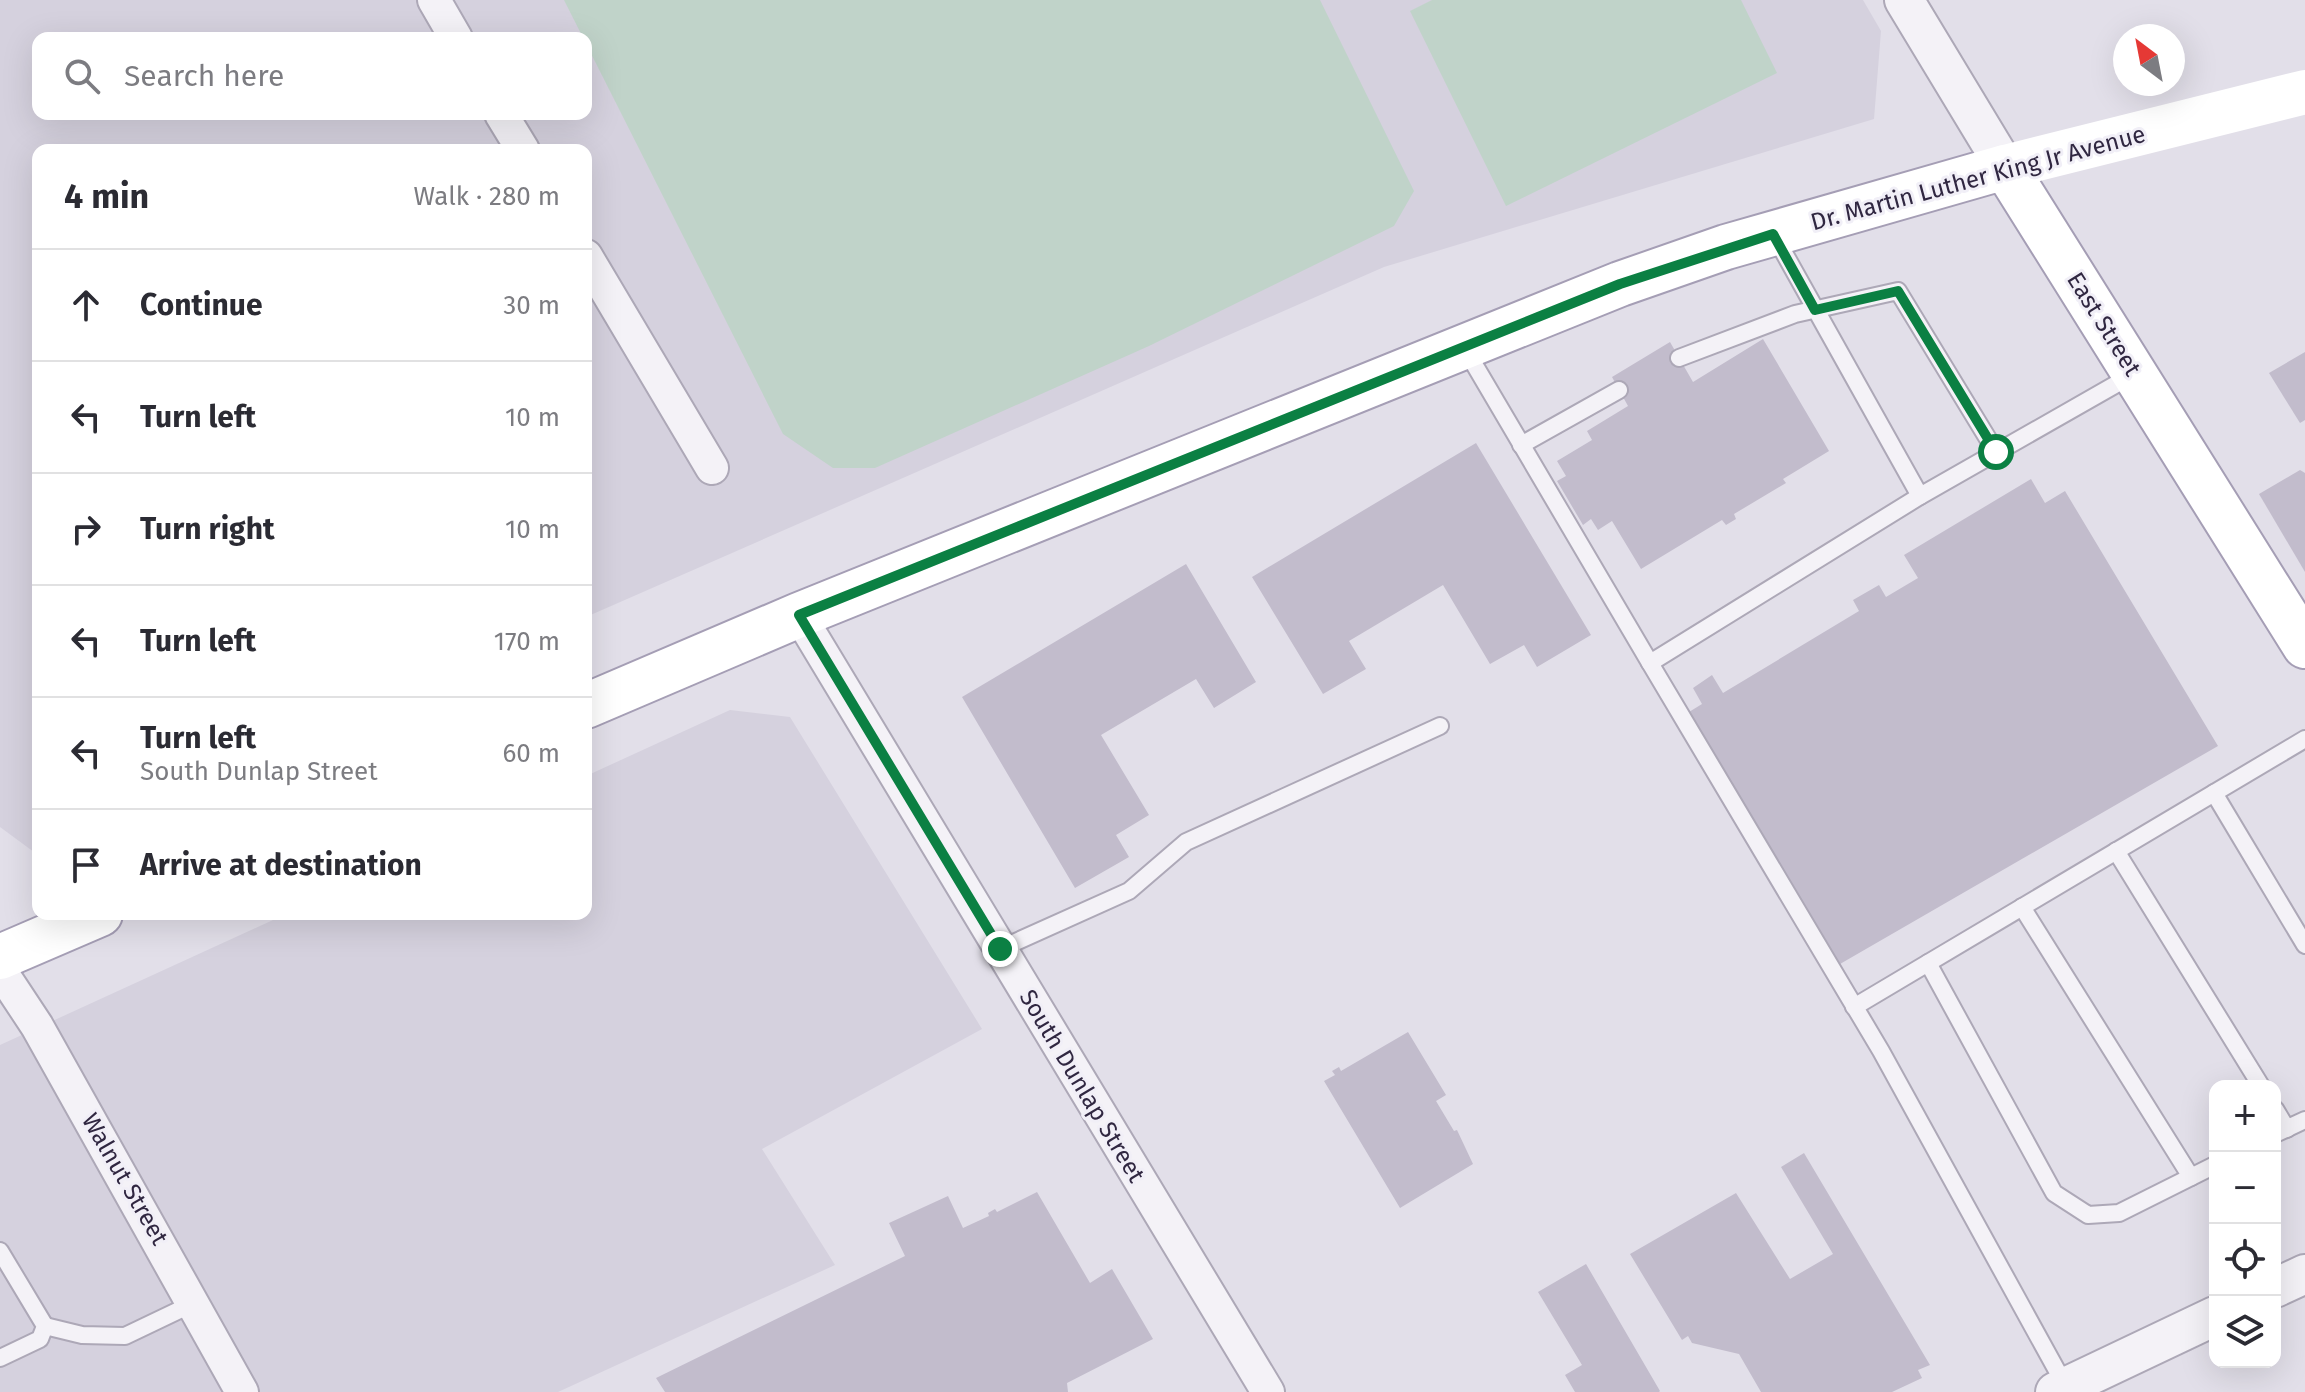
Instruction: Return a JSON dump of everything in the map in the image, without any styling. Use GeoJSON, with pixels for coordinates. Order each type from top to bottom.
{"type":"FeatureCollection","features":[{"type":"Feature","properties":{"kind":"main road","name":"Dr. Martin Luther King Jr Avenue"},"geometry":{"type":"LineString","coordinates":[[592,703],[799,615],[1620,284],[1773,234],[2005,167],[2305,92]]}},
{"type":"Feature","properties":{"kind":"main road","name":"East Street"},"geometry":{"type":"LineString","coordinates":[[2005,167],[2305,646]]}},
{"type":"Feature","properties":{"kind":"main road"},"geometry":{"type":"LineString","coordinates":[[0,957],[86,920]]}},
{"type":"Feature","properties":{"kind":"street"},"geometry":{"type":"LineString","coordinates":[[434,0],[453,32]]}},
{"type":"Feature","properties":{"kind":"street","name":"East Street"},"geometry":{"type":"LineString","coordinates":[[1904,0],[2005,167]]}},
{"type":"Feature","properties":{"kind":"street"},"geometry":{"type":"LineString","coordinates":[[505,120],[519,144]]}},
{"type":"Feature","properties":{"kind":"street"},"geometry":{"type":"LineString","coordinates":[[592,266],[712,468]]}},
{"type":"Feature","properties":{"kind":"street","name":"South Dunlap Street"},"geometry":{"type":"LineString","coordinates":[[799,615],[1268,1392]]}},
{"type":"Feature","properties":{"kind":"street","name":"Walnut Street"},"geometry":{"type":"LineString","coordinates":[[0,970],[37,1026],[242,1392]]}},
{"type":"Feature","properties":{"kind":"street"},"geometry":{"type":"LineString","coordinates":[[2281,1285],[2305,1274]]}},
{"type":"Feature","properties":{"kind":"street"},"geometry":{"type":"LineString","coordinates":[[2061,1389],[2209,1319]]}},
{"type":"Feature","properties":{"kind":"lane"},"geometry":{"type":"LineString","coordinates":[[1773,234],[1920,496]]}},
{"type":"Feature","properties":{"kind":"lane"},"geometry":{"type":"LineString","coordinates":[[1679,358],[1815,310],[1898,291],[1996,452]]}},
{"type":"Feature","properties":{"kind":"lane"},"geometry":{"type":"LineString","coordinates":[[1464,347],[1854,1007],[2061,1389]]}},
{"type":"Feature","properties":{"kind":"lane"},"geometry":{"type":"LineString","coordinates":[[1650,663],[1920,496],[2135,374]]}},
{"type":"Feature","properties":{"kind":"lane"},"geometry":{"type":"LineString","coordinates":[[1521,445],[1619,390]]}},
{"type":"Feature","properties":{"kind":"lane"},"geometry":{"type":"LineString","coordinates":[[1000,949],[1129,891],[1186,842],[1440,726]]}},
{"type":"Feature","properties":{"kind":"lane"},"geometry":{"type":"LineString","coordinates":[[1854,1007],[2305,739]]}},
{"type":"Feature","properties":{"kind":"lane"},"geometry":{"type":"LineString","coordinates":[[2214,793],[2305,945]]}},
{"type":"Feature","properties":{"kind":"lane"},"geometry":{"type":"LineString","coordinates":[[2116,851],[2257,1080]]}},
{"type":"Feature","properties":{"kind":"lane"},"geometry":{"type":"LineString","coordinates":[[2022,907],[2191,1177]]}},
{"type":"Feature","properties":{"kind":"lane"},"geometry":{"type":"LineString","coordinates":[[1928,963],[2054,1193],[2088,1215],[2119,1213],[2209,1168]]}},
{"type":"Feature","properties":{"kind":"lane"},"geometry":{"type":"LineString","coordinates":[[2281,1132],[2305,1120]]}},
{"type":"Feature","properties":{"kind":"lane"},"geometry":{"type":"LineString","coordinates":[[0,1251],[45,1326],[82,1335],[125,1336],[194,1303]]}},
{"type":"Feature","properties":{"kind":"lane"},"geometry":{"type":"LineString","coordinates":[[0,1358],[40,1339],[45,1326]]}},
{"type":"Feature","properties":{"kind":"shaded area"},"geometry":{"type":"Polygon","coordinates":[[[0,0],[1863,0],[1881,31],[1874,119],[1384,267],[592,614],[592,144],[32,144],[32,851],[0,827],[0,0]]]}},
{"type":"Feature","properties":{"kind":"shaded area"},"geometry":{"type":"Polygon","coordinates":[[[730,710],[790,717],[982,1029],[762,1149],[835,1265],[558,1392],[0,1392],[0,1045],[273,920],[592,920],[592,773],[730,710]]]}},
{"type":"Feature","properties":{"kind":"green space"},"geometry":{"type":"Polygon","coordinates":[[[564,0],[1320,0],[1414,191],[1394,226],[1149,346],[875,468],[833,468],[783,434],[592,55],[592,32],[580,32],[564,0]]]}},
{"type":"Feature","properties":{"kind":"green space"},"geometry":{"type":"Polygon","coordinates":[[[1432,0],[1741,0],[1777,73],[1506,206],[1410,11],[1432,0]]]}},
{"type":"Feature","properties":{"kind":"building"},"geometry":{"type":"Polygon","coordinates":[[[1763,339],[1829,451],[1783,479],[1786,483],[1734,514],[1736,519],[1726,525],[1722,520],[1641,569],[1612,521],[1598,530],[1591,519],[1583,525],[1557,481],[1566,476],[1557,461],[1592,440],[1587,431],[1628,406],[1612,377],[1670,342],[1693,382],[1763,339]]]}},
{"type":"Feature","properties":{"kind":"building"},"geometry":{"type":"Polygon","coordinates":[[[2305,352],[2305,420],[2300,423],[2269,373],[2305,352]]]}},
{"type":"Feature","properties":{"kind":"building"},"geometry":{"type":"Polygon","coordinates":[[[1476,443],[1591,635],[1537,667],[1524,645],[1490,664],[1443,585],[1349,641],[1366,669],[1323,694],[1252,577],[1476,443]]]}},
{"type":"Feature","properties":{"kind":"building"},"geometry":{"type":"Polygon","coordinates":[[[2300,470],[2305,473],[2305,572],[2259,494],[2300,470]]]}},
{"type":"Feature","properties":{"kind":"building"},"geometry":{"type":"Polygon","coordinates":[[[2031,479],[2045,503],[2065,491],[2218,746],[1840,964],[1689,712],[1702,704],[1693,688],[1712,675],[1723,693],[1859,611],[1853,600],[1879,585],[1886,597],[1918,578],[1904,555],[2031,479]]]}},
{"type":"Feature","properties":{"kind":"building"},"geometry":{"type":"Polygon","coordinates":[[[1186,564],[1256,682],[1214,708],[1196,679],[1101,735],[1149,815],[1116,835],[1129,857],[1075,888],[962,697],[1186,564]]]}},
{"type":"Feature","properties":{"kind":"building"},"geometry":{"type":"Polygon","coordinates":[[[1408,1032],[1446,1095],[1436,1101],[1454,1131],[1457,1130],[1473,1164],[1400,1208],[1324,1081],[1335,1075],[1332,1071],[1339,1067],[1341,1071],[1408,1032]]]}},
{"type":"Feature","properties":{"kind":"building"},"geometry":{"type":"Polygon","coordinates":[[[1804,1153],[1930,1365],[1918,1370],[1922,1378],[1892,1392],[1761,1392],[1739,1354],[1692,1343],[1688,1336],[1682,1340],[1630,1254],[1736,1193],[1790,1279],[1833,1254],[1781,1167],[1804,1153]]]}},
{"type":"Feature","properties":{"kind":"building"},"geometry":{"type":"Polygon","coordinates":[[[1037,1192],[1090,1283],[1112,1269],[1153,1339],[1067,1383],[1068,1392],[665,1392],[656,1378],[905,1256],[889,1223],[948,1196],[963,1228],[989,1216],[988,1213],[995,1209],[997,1212],[1037,1192]]]}},
{"type":"Feature","properties":{"kind":"building"},"geometry":{"type":"Polygon","coordinates":[[[1586,1264],[1659,1392],[1575,1392],[1565,1375],[1582,1365],[1538,1292],[1586,1264]]]}},
{"type":"Feature","properties":{"kind":"route"},"geometry":{"type":"LineString","coordinates":[[1000,949],[799,615],[1620,284],[1773,234],[1815,310],[1898,291],[1996,452]]}}]}
